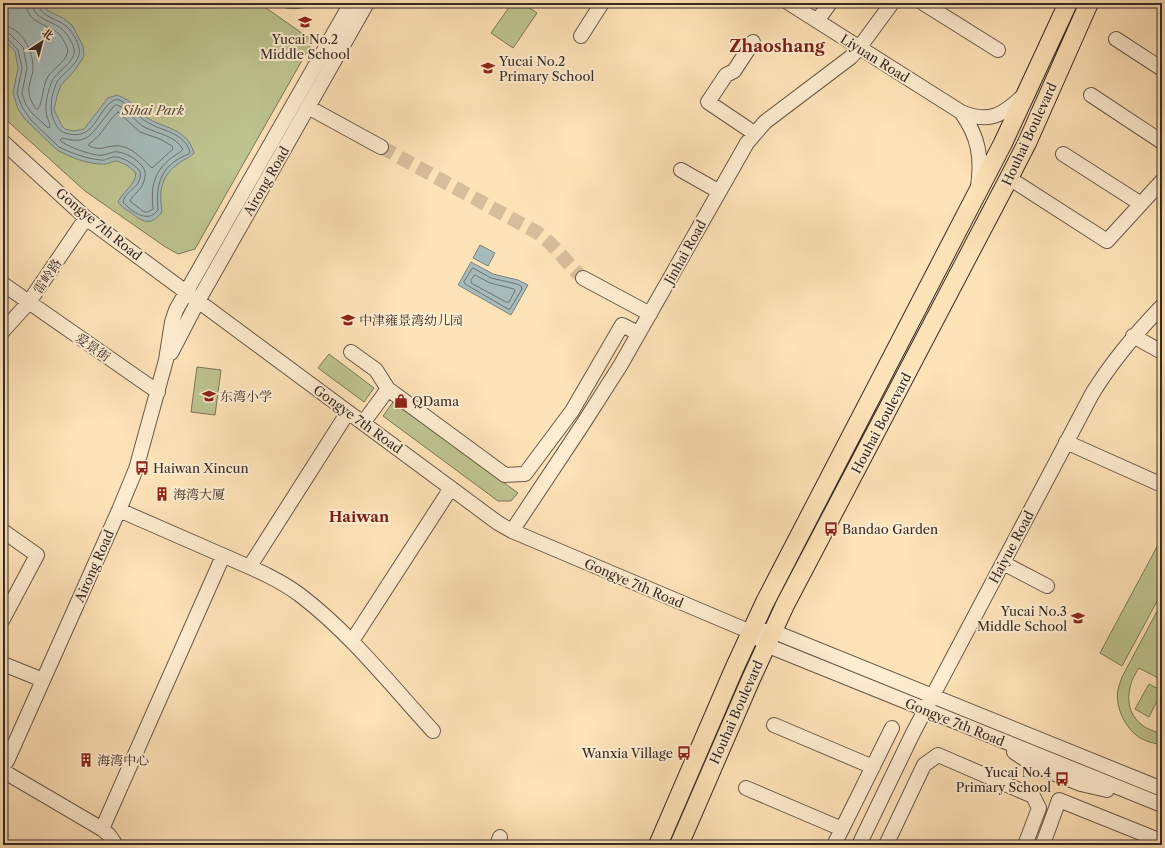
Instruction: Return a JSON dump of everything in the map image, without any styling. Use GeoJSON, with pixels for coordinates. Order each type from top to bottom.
{"type":"FeatureCollection","features":[{"type":"Feature","properties":{"kind":"main road","name":"Houhai Boulevard"},"geometry":{"type":"LineString","coordinates":[[658,845],[734,669],[773,586],[1007,137],[1068,3]]}},
{"type":"Feature","properties":{"kind":"main road","name":"Houhai Boulevard"},"geometry":{"type":"LineString","coordinates":[[679,845],[769,638],[1027,143],[1089,3]]}},
{"type":"Feature","properties":{"kind":"street","name":"Airong Road"},"geometry":{"type":"LineString","coordinates":[[3,765],[7,761],[136,469],[158,392],[166,360],[172,322],[176,310],[351,3]]}},
{"type":"Feature","properties":{"kind":"street","name":"Airong Road"},"geometry":{"type":"LineString","coordinates":[[166,360],[367,3]]}},
{"type":"Feature","properties":{"kind":"street"},"geometry":{"type":"LineString","coordinates":[[581,36],[602,3]]}},
{"type":"Feature","properties":{"kind":"street","name":"Liyuan Road"},"geometry":{"type":"LineString","coordinates":[[789,3],[961,112],[974,117],[993,116],[1004,112],[1027,92]]}},
{"type":"Feature","properties":{"kind":"street"},"geometry":{"type":"LineString","coordinates":[[817,21],[830,3]]}},
{"type":"Feature","properties":{"kind":"street","name":"Jinhai Road"},"geometry":{"type":"LineString","coordinates":[[512,531],[602,394],[650,314],[734,163],[754,133],[765,122],[851,57],[892,3]]}},
{"type":"Feature","properties":{"kind":"street"},"geometry":{"type":"LineString","coordinates":[[929,5],[998,50]]}},
{"type":"Feature","properties":{"kind":"street"},"geometry":{"type":"LineString","coordinates":[[343,17],[356,24]]}},
{"type":"Feature","properties":{"kind":"street"},"geometry":{"type":"LineString","coordinates":[[1116,39],[1162,69]]}},
{"type":"Feature","properties":{"kind":"street"},"geometry":{"type":"LineString","coordinates":[[753,42],[734,71],[726,75],[708,102],[754,133]]}},
{"type":"Feature","properties":{"kind":"street"},"geometry":{"type":"LineString","coordinates":[[1091,95],[1162,142]]}},
{"type":"Feature","properties":{"kind":"street"},"geometry":{"type":"LineString","coordinates":[[308,107],[381,147]]}},
{"type":"Feature","properties":{"kind":"street","name":"Liyuan Road"},"geometry":{"type":"LineString","coordinates":[[961,112],[971,128],[978,147],[980,175],[978,194]]}},
{"type":"Feature","properties":{"kind":"street","name":"Gongye 7th Road"},"geometry":{"type":"LineString","coordinates":[[3,142],[86,218],[498,523],[512,531],[751,632],[932,696],[1162,789]]}},
{"type":"Feature","properties":{"kind":"street"},"geometry":{"type":"LineString","coordinates":[[1063,154],[1140,204]]}},
{"type":"Feature","properties":{"kind":"street"},"geometry":{"type":"LineString","coordinates":[[682,170],[718,191]]}},
{"type":"Feature","properties":{"kind":"street"},"geometry":{"type":"LineString","coordinates":[[1009,178],[1107,241],[1162,181]]}},
{"type":"Feature","properties":{"kind":"street","name":"雷岭路"},"geometry":{"type":"LineString","coordinates":[[3,331],[29,302],[86,218]]}},
{"type":"Feature","properties":{"kind":"street"},"geometry":{"type":"LineString","coordinates":[[583,278],[650,314]]}},
{"type":"Feature","properties":{"kind":"street","name":"爱景街"},"geometry":{"type":"LineString","coordinates":[[3,284],[158,392]]}},
{"type":"Feature","properties":{"kind":"street","name":"Haiyue Road"},"geometry":{"type":"LineString","coordinates":[[859,845],[932,696],[1092,394],[1133,336],[1162,306]]}},
{"type":"Feature","properties":{"kind":"street"},"geometry":{"type":"LineString","coordinates":[[351,352],[376,370],[388,389],[505,475],[526,474],[572,411],[622,325],[638,334]]}},
{"type":"Feature","properties":{"kind":"street"},"geometry":{"type":"LineString","coordinates":[[1133,336],[1162,352]]}},
{"type":"Feature","properties":{"kind":"street"},"geometry":{"type":"LineString","coordinates":[[363,423],[388,389]]}},
{"type":"Feature","properties":{"kind":"street"},"geometry":{"type":"LineString","coordinates":[[250,566],[348,412]]}},
{"type":"Feature","properties":{"kind":"street"},"geometry":{"type":"LineString","coordinates":[[1066,442],[1162,486]]}},
{"type":"Feature","properties":{"kind":"street"},"geometry":{"type":"LineString","coordinates":[[352,641],[451,488]]}},
{"type":"Feature","properties":{"kind":"street"},"geometry":{"type":"LineString","coordinates":[[119,510],[223,556],[250,566],[272,577],[299,594],[352,641],[433,731]]}},
{"type":"Feature","properties":{"kind":"street"},"geometry":{"type":"LineString","coordinates":[[3,531],[37,555],[8,595],[3,619]]}},
{"type":"Feature","properties":{"kind":"street"},"geometry":{"type":"LineString","coordinates":[[102,829],[223,556]]}},
{"type":"Feature","properties":{"kind":"street"},"geometry":{"type":"LineString","coordinates":[[1003,563],[1047,586]]}},
{"type":"Feature","properties":{"kind":"street","name":"Gongye 7th Road"},"geometry":{"type":"LineString","coordinates":[[769,638],[925,710],[1162,805]]}},
{"type":"Feature","properties":{"kind":"street"},"geometry":{"type":"LineString","coordinates":[[3,664],[43,680]]}},
{"type":"Feature","properties":{"kind":"street"},"geometry":{"type":"LineString","coordinates":[[774,725],[872,767]]}},
{"type":"Feature","properties":{"kind":"street"},"geometry":{"type":"LineString","coordinates":[[834,845],[892,728]]}},
{"type":"Feature","properties":{"kind":"street"},"geometry":{"type":"LineString","coordinates":[[886,845],[924,765],[938,755],[1033,796],[1039,808],[1025,845]]}},
{"type":"Feature","properties":{"kind":"street"},"geometry":{"type":"LineString","coordinates":[[3,771],[102,829],[109,835],[116,845]]}},
{"type":"Feature","properties":{"kind":"street"},"geometry":{"type":"LineString","coordinates":[[746,788],[842,829]]}},
{"type":"Feature","properties":{"kind":"street"},"geometry":{"type":"LineString","coordinates":[[1046,845],[1044,841],[1060,800],[1161,841]]}},
{"type":"Feature","properties":{"kind":"green space","name":"Sihai Park"},"geometry":{"type":"Polygon","coordinates":[[[3,3],[259,3],[313,41],[195,249],[178,254],[164,246],[85,191],[3,117],[3,3]]]}},
{"type":"Feature","properties":{"kind":"green space"},"geometry":{"type":"Polygon","coordinates":[[[272,3],[318,3],[295,9],[278,6],[272,3]]]}},
{"type":"Feature","properties":{"kind":"green space"},"geometry":{"type":"Polygon","coordinates":[[[512,3],[522,3],[537,13],[513,48],[491,33],[512,3]]]}},
{"type":"Feature","properties":{"kind":"green space"},"geometry":{"type":"Polygon","coordinates":[[[329,354],[374,388],[364,402],[318,368],[329,354]]]}},
{"type":"Feature","properties":{"kind":"green space"},"geometry":{"type":"Polygon","coordinates":[[[197,367],[221,370],[215,415],[191,412],[197,367]]]}},
{"type":"Feature","properties":{"kind":"green space"},"geometry":{"type":"Polygon","coordinates":[[[393,402],[518,493],[511,501],[498,501],[383,416],[393,402]]]}},
{"type":"Feature","properties":{"kind":"green space"},"geometry":{"type":"Polygon","coordinates":[[[1159,543],[1162,545],[1162,592],[1122,666],[1100,653],[1159,543]]]}},
{"type":"Feature","properties":{"kind":"green space"},"geometry":{"type":"Polygon","coordinates":[[[1162,602],[1162,680],[1139,668],[1131,683],[1129,704],[1131,712],[1140,724],[1146,728],[1162,733],[1162,745],[1148,742],[1131,731],[1121,714],[1117,695],[1122,677],[1162,602]]]}},
{"type":"Feature","properties":{"kind":"green space"},"geometry":{"type":"Polygon","coordinates":[[[1149,684],[1162,691],[1149,717],[1135,709],[1149,684]]]}},
{"type":"Feature","properties":{"kind":"water"},"geometry":{"type":"Polygon","coordinates":[[[3,3],[41,3],[48,11],[63,18],[72,25],[83,46],[84,56],[75,70],[61,85],[57,96],[54,110],[65,129],[74,131],[84,129],[108,98],[117,95],[133,104],[148,118],[176,131],[187,139],[194,153],[173,168],[164,179],[161,191],[162,212],[154,220],[146,221],[139,218],[125,209],[118,202],[135,178],[136,173],[127,165],[117,161],[104,164],[90,163],[62,153],[25,119],[18,109],[13,93],[18,68],[15,51],[3,40],[3,3]]]}},
{"type":"Feature","properties":{"kind":"water"},"geometry":{"type":"Polygon","coordinates":[[[480,245],[495,253],[488,266],[473,258],[480,245]]]}},
{"type":"Feature","properties":{"kind":"water"},"geometry":{"type":"Polygon","coordinates":[[[471,262],[493,274],[518,280],[528,285],[511,315],[458,285],[471,262]]]}},
{"type":"Feature","properties":{"kind":"tunnel"},"geometry":{"type":"LineString","coordinates":[[381,147],[538,233],[583,278]]}},
{"type":"Feature","properties":{"kind":"place","name":"Yucai No.2 Middle School"},"geometry":{"type":"Point","coordinates":[305,22]}},
{"type":"Feature","properties":{"kind":"place","name":"Yucai No.2 Primary School"},"geometry":{"type":"Point","coordinates":[488,68]}},
{"type":"Feature","properties":{"kind":"place","name":"中津雍景湾幼儿园"},"geometry":{"type":"Point","coordinates":[348,320]}},
{"type":"Feature","properties":{"kind":"place","name":"东湾小学"},"geometry":{"type":"Point","coordinates":[209,396]}},
{"type":"Feature","properties":{"kind":"place","name":"QDama"},"geometry":{"type":"Point","coordinates":[401,401]}},
{"type":"Feature","properties":{"kind":"place","name":"Haiwan Xincun"},"geometry":{"type":"Point","coordinates":[142,468]}},
{"type":"Feature","properties":{"kind":"place","name":"海湾大厦"},"geometry":{"type":"Point","coordinates":[162,494]}},
{"type":"Feature","properties":{"kind":"place","name":"Bandao Garden"},"geometry":{"type":"Point","coordinates":[831,529]}},
{"type":"Feature","properties":{"kind":"place","name":"Yucai No.3 Middle School"},"geometry":{"type":"Point","coordinates":[1078,618]}},
{"type":"Feature","properties":{"kind":"place","name":"Wanxia Village"},"geometry":{"type":"Point","coordinates":[684,753]}},
{"type":"Feature","properties":{"kind":"place","name":"海湾中心"},"geometry":{"type":"Point","coordinates":[86,760]}},
{"type":"Feature","properties":{"kind":"place","name":"Yucai No.4 Primary School"},"geometry":{"type":"Point","coordinates":[1062,779]}},
{"type":"Feature","properties":{"kind":"district","name":"Zhaoshang"},"geometry":{"type":"Point","coordinates":[777,46]}},
{"type":"Feature","properties":{"kind":"district","name":"Haiwan"},"geometry":{"type":"Point","coordinates":[359,517]}}]}
